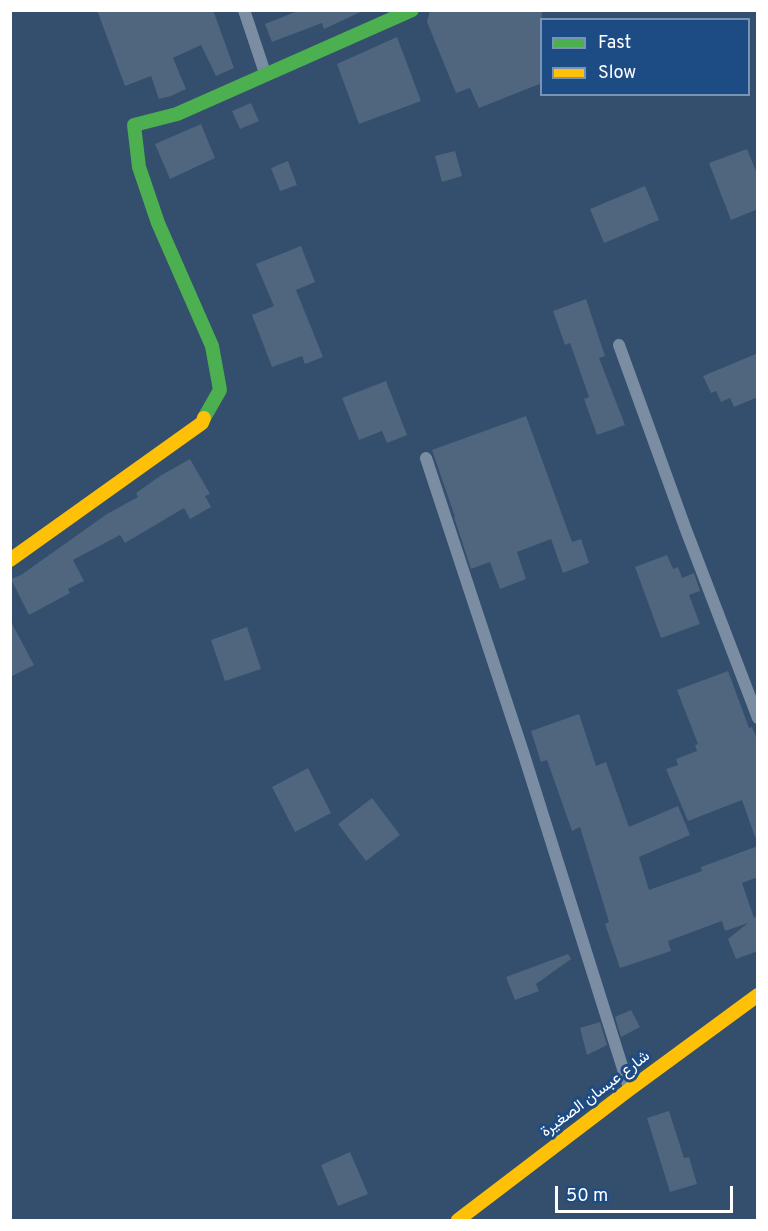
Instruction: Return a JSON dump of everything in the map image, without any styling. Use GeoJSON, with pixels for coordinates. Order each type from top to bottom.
{"type":"FeatureCollection","features":[{"type":"Feature","properties":{"kind":"street"},"geometry":{"type":"LineString","coordinates":[[10,560],[202,423],[220,390],[212,346],[158,224],[139,167],[134,124],[177,114],[412,10]]}},
{"type":"Feature","properties":{"kind":"street","name":"شارع عبسان الصغيرة"},"geometry":{"type":"LineString","coordinates":[[458,1221],[756,995]]}},
{"type":"Feature","properties":{"kind":"lane"},"geometry":{"type":"LineString","coordinates":[[244,10],[265,74]]}},
{"type":"Feature","properties":{"kind":"lane"},"geometry":{"type":"LineString","coordinates":[[618,345],[758,717]]}},
{"type":"Feature","properties":{"kind":"lane"},"geometry":{"type":"LineString","coordinates":[[426,458],[523,752],[630,1089]]}},
{"type":"Feature","properties":{"kind":"building"},"geometry":{"type":"Polygon","coordinates":[[[97,10],[213,10],[234,68],[216,76],[201,45],[173,58],[186,89],[159,99],[151,76],[125,86],[97,10]]]}},
{"type":"Feature","properties":{"kind":"building"},"geometry":{"type":"Polygon","coordinates":[[[300,10],[365,10],[324,29],[322,23],[272,42],[265,24],[300,10]]]}},
{"type":"Feature","properties":{"kind":"building"},"geometry":{"type":"Polygon","coordinates":[[[430,10],[542,10],[540,84],[479,108],[470,88],[456,93],[427,22],[430,10]]]}},
{"type":"Feature","properties":{"kind":"building"},"geometry":{"type":"Polygon","coordinates":[[[397,37],[421,101],[359,124],[337,64],[397,37]]]}},
{"type":"Feature","properties":{"kind":"building"},"geometry":{"type":"Polygon","coordinates":[[[251,103],[259,121],[240,129],[232,111],[251,103]]]}},
{"type":"Feature","properties":{"kind":"building"},"geometry":{"type":"Polygon","coordinates":[[[201,124],[215,158],[170,179],[155,144],[201,124]]]}},
{"type":"Feature","properties":{"kind":"building"},"geometry":{"type":"Polygon","coordinates":[[[747,149],[758,176],[758,209],[731,220],[709,163],[747,149]]]}},
{"type":"Feature","properties":{"kind":"building"},"geometry":{"type":"Polygon","coordinates":[[[455,151],[462,176],[442,182],[435,156],[455,151]]]}},
{"type":"Feature","properties":{"kind":"building"},"geometry":{"type":"Polygon","coordinates":[[[288,161],[297,185],[280,191],[271,168],[288,161]]]}},
{"type":"Feature","properties":{"kind":"building"},"geometry":{"type":"Polygon","coordinates":[[[645,186],[659,220],[604,243],[590,209],[645,186]]]}},
{"type":"Feature","properties":{"kind":"building"},"geometry":{"type":"Polygon","coordinates":[[[301,246],[315,282],[296,290],[323,357],[305,364],[302,356],[272,367],[252,315],[274,306],[256,264],[301,246]]]}},
{"type":"Feature","properties":{"kind":"building"},"geometry":{"type":"Polygon","coordinates":[[[586,299],[605,356],[599,358],[625,425],[597,435],[584,399],[589,397],[570,343],[565,345],[553,311],[586,299]]]}},
{"type":"Feature","properties":{"kind":"building"},"geometry":{"type":"Polygon","coordinates":[[[758,353],[758,397],[734,407],[730,398],[721,402],[716,391],[711,393],[703,376],[758,353]]]}},
{"type":"Feature","properties":{"kind":"building"},"geometry":{"type":"Polygon","coordinates":[[[386,381],[407,435],[387,443],[382,431],[359,440],[342,398],[386,381]]]}},
{"type":"Feature","properties":{"kind":"building"},"geometry":{"type":"Polygon","coordinates":[[[526,416],[572,542],[581,539],[589,563],[563,573],[551,539],[517,552],[526,579],[500,589],[490,562],[471,569],[432,450],[526,416]]]}},
{"type":"Feature","properties":{"kind":"building"},"geometry":{"type":"Polygon","coordinates":[[[190,459],[210,494],[205,496],[211,507],[190,519],[184,508],[125,543],[120,535],[73,560],[84,581],[68,589],[70,593],[29,615],[11,579],[21,575],[107,514],[138,497],[136,493],[190,459]]]}},
{"type":"Feature","properties":{"kind":"building"},"geometry":{"type":"Polygon","coordinates":[[[667,555],[673,569],[678,567],[682,578],[694,573],[700,591],[689,595],[700,624],[661,638],[635,567],[667,555]]]}},
{"type":"Feature","properties":{"kind":"building"},"geometry":{"type":"Polygon","coordinates":[[[10,620],[34,665],[10,677],[10,620]]]}},
{"type":"Feature","properties":{"kind":"building"},"geometry":{"type":"Polygon","coordinates":[[[247,627],[261,669],[225,681],[211,640],[247,627]]]}},
{"type":"Feature","properties":{"kind":"building"},"geometry":{"type":"Polygon","coordinates":[[[728,671],[749,728],[752,727],[758,741],[758,836],[755,837],[742,800],[688,821],[666,769],[678,765],[676,759],[697,751],[695,745],[698,744],[677,690],[728,671]]]}},
{"type":"Feature","properties":{"kind":"building"},"geometry":{"type":"Polygon","coordinates":[[[579,714],[596,766],[606,762],[629,827],[678,806],[690,835],[639,857],[649,890],[702,871],[701,867],[758,846],[758,877],[742,883],[754,918],[758,915],[758,951],[736,959],[728,939],[748,923],[725,931],[722,921],[668,941],[671,951],[620,968],[605,924],[609,922],[580,827],[572,831],[547,760],[541,762],[531,731],[579,714]]]}},
{"type":"Feature","properties":{"kind":"building"},"geometry":{"type":"Polygon","coordinates":[[[308,768],[331,813],[295,832],[272,787],[308,768]]]}},
{"type":"Feature","properties":{"kind":"building"},"geometry":{"type":"Polygon","coordinates":[[[372,798],[400,835],[366,861],[338,824],[372,798]]]}},
{"type":"Feature","properties":{"kind":"building"},"geometry":{"type":"Polygon","coordinates":[[[568,954],[571,959],[536,984],[539,991],[515,1000],[506,977],[568,954]]]}},
{"type":"Feature","properties":{"kind":"building"},"geometry":{"type":"Polygon","coordinates":[[[631,1010],[640,1027],[621,1037],[615,1017],[631,1010]]]}},
{"type":"Feature","properties":{"kind":"building"},"geometry":{"type":"Polygon","coordinates":[[[600,1022],[607,1045],[587,1055],[580,1028],[600,1022]]]}},
{"type":"Feature","properties":{"kind":"building"},"geometry":{"type":"Polygon","coordinates":[[[669,1111],[684,1158],[689,1157],[697,1184],[670,1192],[647,1118],[669,1111]]]}},
{"type":"Feature","properties":{"kind":"building"},"geometry":{"type":"Polygon","coordinates":[[[350,1152],[368,1194],[338,1206],[321,1165],[350,1152]]]}},
{"type":"Feature","properties":{"kind":"traffic: fast"},"geometry":{"type":"LineString","coordinates":[[204,418],[220,390],[212,346],[158,223],[139,167],[134,125],[177,114],[412,10]]}},
{"type":"Feature","properties":{"kind":"traffic: slow"},"geometry":{"type":"LineString","coordinates":[[10,560],[202,423],[204,418]]}},
{"type":"Feature","properties":{"kind":"traffic: slow"},"geometry":{"type":"LineString","coordinates":[[458,1220],[758,995]]}}]}
